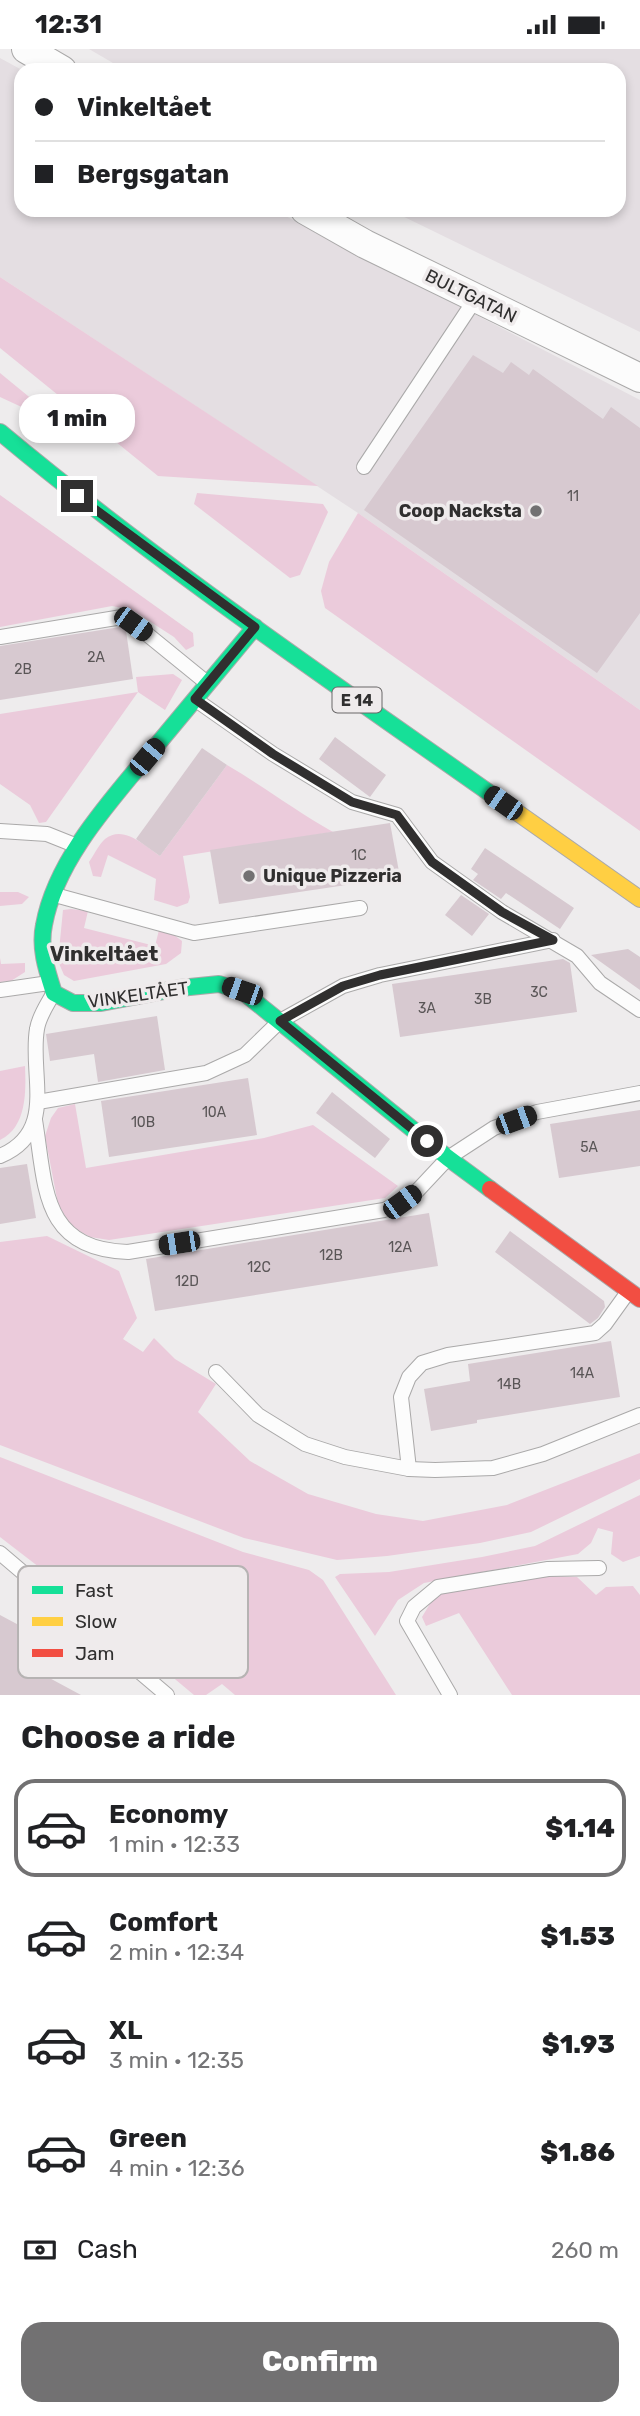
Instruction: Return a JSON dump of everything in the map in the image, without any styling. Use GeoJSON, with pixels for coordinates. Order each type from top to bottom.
{"type":"FeatureCollection","features":[{"type":"Feature","properties":{"kind":"main road","name":"E 14"},"geometry":{"type":"LineString","coordinates":[[0,432],[77,496]]}},
{"type":"Feature","properties":{"kind":"main road","name":"E 14"},"geometry":{"type":"LineString","coordinates":[[0,446],[77,496],[255,627],[640,899]]}},
{"type":"Feature","properties":{"kind":"main road"},"geometry":{"type":"LineString","coordinates":[[52,988],[45,965],[43,929],[53,895],[78,847],[99,815],[255,627]]}},
{"type":"Feature","properties":{"kind":"main road","name":"VINKELTÅET"},"geometry":{"type":"LineString","coordinates":[[52,988],[73,1003],[101,1003],[219,983],[242,991],[448,1158],[636,1293]]}},
{"type":"Feature","properties":{"kind":"street"},"geometry":{"type":"LineString","coordinates":[[26,49],[50,63]]}},
{"type":"Feature","properties":{"kind":"street","name":"BULTGATAN"},"geometry":{"type":"LineString","coordinates":[[317,217],[365,244],[640,378]]}},
{"type":"Feature","properties":{"kind":"lane"},"geometry":{"type":"LineString","coordinates":[[364,467],[476,298]]}},
{"type":"Feature","properties":{"kind":"lane"},"geometry":{"type":"LineString","coordinates":[[0,637],[122,617],[208,684]]}},
{"type":"Feature","properties":{"kind":"lane"},"geometry":{"type":"LineString","coordinates":[[195,699],[273,754],[352,802],[397,815],[432,862],[502,912],[577,955],[600,983],[640,1010]]}},
{"type":"Feature","properties":{"kind":"lane"},"geometry":{"type":"LineString","coordinates":[[0,831],[47,834],[78,847]]}},
{"type":"Feature","properties":{"kind":"lane"},"geometry":{"type":"LineString","coordinates":[[53,895],[194,933],[360,908]]}},
{"type":"Feature","properties":{"kind":"lane"},"geometry":{"type":"LineString","coordinates":[[38,1102],[206,1073],[245,1055],[280,1021],[343,986],[380,975],[553,940]]}},
{"type":"Feature","properties":{"kind":"lane"},"geometry":{"type":"LineString","coordinates":[[0,990],[52,988],[37,1029],[38,1102],[35,1120],[49,1204],[58,1221],[73,1236],[88,1246],[107,1251],[128,1252],[384,1210],[402,1202],[418,1190],[448,1158],[494,1128],[537,1112],[640,1093]]}},
{"type":"Feature","properties":{"kind":"lane"},"geometry":{"type":"LineString","coordinates":[[0,1156],[22,1142],[35,1120]]}},
{"type":"Feature","properties":{"kind":"lane"},"geometry":{"type":"LineString","coordinates":[[409,1469],[401,1397],[410,1377],[422,1363],[448,1355],[595,1333],[636,1293]]}},
{"type":"Feature","properties":{"kind":"lane"},"geometry":{"type":"LineString","coordinates":[[216,1372],[258,1415],[305,1444],[345,1457],[409,1469],[435,1471],[493,1468],[543,1454],[640,1415]]}},
{"type":"Feature","properties":{"kind":"lane"},"geometry":{"type":"LineString","coordinates":[[0,1553],[18,1568]]}},
{"type":"Feature","properties":{"kind":"lane"},"geometry":{"type":"LineString","coordinates":[[450,1695],[407,1621],[414,1607],[438,1587],[548,1569],[599,1567]]}},
{"type":"Feature","properties":{"kind":"lane"},"geometry":{"type":"LineString","coordinates":[[147,1678],[167,1695]]}},
{"type":"Feature","properties":{"kind":"shaded area"},"geometry":{"type":"Polygon","coordinates":[[[89,49],[640,49],[640,332],[404,217],[626,217],[626,63],[113,63],[89,49]]]}},
{"type":"Feature","properties":{"kind":"shaded area"},"geometry":{"type":"Polygon","coordinates":[[[0,58],[14,66],[14,217],[287,217],[640,400],[640,710],[358,513],[0,277],[0,58]]]}},
{"type":"Feature","properties":{"kind":"shaded area"},"geometry":{"type":"Polygon","coordinates":[[[0,277],[318,486],[158,476],[0,348],[0,277]]]}},
{"type":"Feature","properties":{"kind":"shaded area"},"geometry":{"type":"Polygon","coordinates":[[[0,373],[67,428],[0,397],[0,373]]]}},
{"type":"Feature","properties":{"kind":"shaded area"},"geometry":{"type":"Polygon","coordinates":[[[197,493],[323,504],[328,512],[300,575],[290,578],[194,504],[197,493]]]}},
{"type":"Feature","properties":{"kind":"shaded area"},"geometry":{"type":"Polygon","coordinates":[[[0,495],[193,633],[194,646],[186,650],[174,637],[132,610],[112,606],[0,627],[0,495]]]}},
{"type":"Feature","properties":{"kind":"shaded area"},"geometry":{"type":"Polygon","coordinates":[[[358,513],[640,710],[640,831],[325,608],[321,591],[329,562],[358,513]]]}},
{"type":"Feature","properties":{"kind":"shaded area"},"geometry":{"type":"Polygon","coordinates":[[[173,674],[182,680],[165,710],[138,692],[136,677],[173,674]]]}},
{"type":"Feature","properties":{"kind":"shaded area"},"geometry":{"type":"Polygon","coordinates":[[[138,692],[46,822],[39,823],[30,805],[0,784],[0,714],[138,692]]]}},
{"type":"Feature","properties":{"kind":"shaded area"},"geometry":{"type":"Polygon","coordinates":[[[227,765],[333,832],[183,856],[190,897],[188,903],[177,907],[154,900],[156,879],[108,855],[101,877],[93,876],[89,862],[103,841],[112,835],[127,835],[160,856],[227,765]]]}},
{"type":"Feature","properties":{"kind":"shaded area"},"geometry":{"type":"Polygon","coordinates":[[[0,892],[18,892],[29,897],[22,904],[0,906],[0,892]]]}},
{"type":"Feature","properties":{"kind":"shaded area"},"geometry":{"type":"Polygon","coordinates":[[[63,910],[88,911],[84,928],[155,946],[159,930],[170,932],[182,941],[181,953],[166,964],[74,981],[64,975],[58,961],[63,910]]]}},
{"type":"Feature","properties":{"kind":"shaded area"},"geometry":{"type":"Polygon","coordinates":[[[0,958],[1,964],[25,963],[25,972],[11,981],[0,982],[0,958]]]}},
{"type":"Feature","properties":{"kind":"shaded area"},"geometry":{"type":"Polygon","coordinates":[[[25,1066],[25,1097],[20,1117],[9,1134],[0,1140],[0,1071],[25,1066]]]}},
{"type":"Feature","properties":{"kind":"shaded area"},"geometry":{"type":"Polygon","coordinates":[[[75,1104],[86,1168],[264,1138],[313,1125],[398,1186],[385,1198],[109,1240],[90,1237],[71,1226],[58,1204],[45,1136],[51,1118],[58,1108],[75,1104]]]}},
{"type":"Feature","properties":{"kind":"shaded area"},"geometry":{"type":"Polygon","coordinates":[[[47,1236],[119,1271],[137,1318],[123,1339],[143,1352],[154,1338],[175,1359],[216,1384],[198,1412],[250,1461],[308,1494],[376,1514],[423,1521],[507,1505],[640,1453],[640,1479],[531,1532],[480,1543],[337,1560],[244,1538],[0,1445],[0,1242],[47,1236]]]}},
{"type":"Feature","properties":{"kind":"shaded area"},"geometry":{"type":"Polygon","coordinates":[[[0,1457],[243,1552],[309,1570],[323,1580],[396,1695],[235,1695],[222,1684],[206,1695],[194,1695],[174,1678],[248,1678],[248,1566],[38,1566],[0,1537],[0,1457]]]}},
{"type":"Feature","properties":{"kind":"shaded area"},"geometry":{"type":"Polygon","coordinates":[[[640,1495],[640,1556],[623,1562],[611,1554],[613,1532],[598,1528],[591,1543],[578,1554],[424,1583],[398,1600],[375,1636],[335,1577],[340,1574],[389,1572],[535,1546],[640,1495]]]}},
{"type":"Feature","properties":{"kind":"shaded area"},"geometry":{"type":"Polygon","coordinates":[[[543,1576],[577,1577],[596,1595],[606,1587],[633,1586],[640,1595],[640,1695],[512,1695],[459,1613],[426,1626],[422,1617],[434,1597],[451,1589],[543,1576]]]}},
{"type":"Feature","properties":{"kind":"building"},"geometry":{"type":"Polygon","coordinates":[[[473,355],[503,373],[511,362],[529,375],[533,369],[603,419],[611,407],[640,428],[640,613],[597,673],[364,510],[473,355]]]}},
{"type":"Feature","properties":{"kind":"building"},"geometry":{"type":"Polygon","coordinates":[[[120,627],[126,631],[133,679],[0,700],[0,646],[120,627]]]}},
{"type":"Feature","properties":{"kind":"building"},"geometry":{"type":"Polygon","coordinates":[[[335,737],[386,775],[370,797],[319,759],[335,737]]]}},
{"type":"Feature","properties":{"kind":"building"},"geometry":{"type":"Polygon","coordinates":[[[202,748],[227,765],[160,856],[136,839],[202,748]]]}},
{"type":"Feature","properties":{"kind":"building"},"geometry":{"type":"Polygon","coordinates":[[[390,823],[400,877],[219,904],[210,850],[390,823]]]}},
{"type":"Feature","properties":{"kind":"building"},"geometry":{"type":"Polygon","coordinates":[[[485,848],[574,908],[560,929],[506,893],[501,899],[473,880],[478,874],[471,869],[485,848]]]}},
{"type":"Feature","properties":{"kind":"building"},"geometry":{"type":"Polygon","coordinates":[[[461,895],[489,914],[472,936],[445,915],[461,895]]]}},
{"type":"Feature","properties":{"kind":"building"},"geometry":{"type":"Polygon","coordinates":[[[628,949],[640,957],[640,990],[591,955],[628,949]]]}},
{"type":"Feature","properties":{"kind":"building"},"geometry":{"type":"Polygon","coordinates":[[[563,959],[570,963],[577,1012],[400,1037],[392,984],[563,959]]]}},
{"type":"Feature","properties":{"kind":"building"},"geometry":{"type":"Polygon","coordinates":[[[157,1016],[165,1070],[98,1082],[94,1054],[50,1061],[46,1034],[157,1016]]]}},
{"type":"Feature","properties":{"kind":"building"},"geometry":{"type":"Polygon","coordinates":[[[248,1078],[257,1135],[109,1157],[101,1101],[248,1078]]]}},
{"type":"Feature","properties":{"kind":"building"},"geometry":{"type":"Polygon","coordinates":[[[332,1092],[390,1139],[375,1158],[316,1113],[332,1092]]]}},
{"type":"Feature","properties":{"kind":"building"},"geometry":{"type":"Polygon","coordinates":[[[640,1110],[640,1166],[559,1178],[550,1124],[640,1110]]]}},
{"type":"Feature","properties":{"kind":"building"},"geometry":{"type":"Polygon","coordinates":[[[27,1164],[36,1218],[0,1224],[0,1168],[27,1164]]]}},
{"type":"Feature","properties":{"kind":"building"},"geometry":{"type":"Polygon","coordinates":[[[429,1213],[438,1266],[155,1311],[146,1259],[429,1213]]]}},
{"type":"Feature","properties":{"kind":"building"},"geometry":{"type":"Polygon","coordinates":[[[510,1231],[604,1301],[605,1307],[598,1318],[590,1324],[495,1252],[510,1231]]]}},
{"type":"Feature","properties":{"kind":"building"},"geometry":{"type":"Polygon","coordinates":[[[611,1341],[620,1397],[477,1420],[477,1423],[431,1431],[424,1389],[470,1381],[468,1364],[611,1341]]]}},
{"type":"Feature","properties":{"kind":"building"},"geometry":{"type":"Polygon","coordinates":[[[0,1615],[18,1625],[18,1678],[49,1678],[81,1695],[0,1695],[0,1615]]]}},
{"type":"Feature","properties":{"kind":"traffic: fast"},"geometry":{"type":"LineString","coordinates":[[0,432],[182,575],[498,799]]}},
{"type":"Feature","properties":{"kind":"traffic: fast"},"geometry":{"type":"LineString","coordinates":[[255,627],[105,807],[74,852],[51,900],[44,925],[44,959],[54,993],[73,1003],[101,1003],[180,988],[219,984],[242,991],[490,1189]]}},
{"type":"Feature","properties":{"kind":"traffic: slow"},"geometry":{"type":"LineString","coordinates":[[498,799],[640,899]]}},
{"type":"Feature","properties":{"kind":"traffic: jam"},"geometry":{"type":"LineString","coordinates":[[490,1189],[640,1299]]}},
{"type":"Feature","properties":{"kind":"place","name":"Coop Nacksta"},"geometry":{"type":"Point","coordinates":[536,511]}},
{"type":"Feature","properties":{"kind":"place","name":"Unique Pizzeria"},"geometry":{"type":"Point","coordinates":[249,876]}},
{"type":"Feature","properties":{"kind":"district","name":"Vinkeltået"},"geometry":{"type":"Point","coordinates":[104,954]}},
{"type":"Feature","properties":{"kind":"route"},"geometry":{"type":"LineString","coordinates":[[77,496],[255,627],[195,699],[273,754],[352,802],[397,815],[432,862],[502,912],[553,940],[380,975],[321,996],[280,1021],[427,1141]]}}]}
